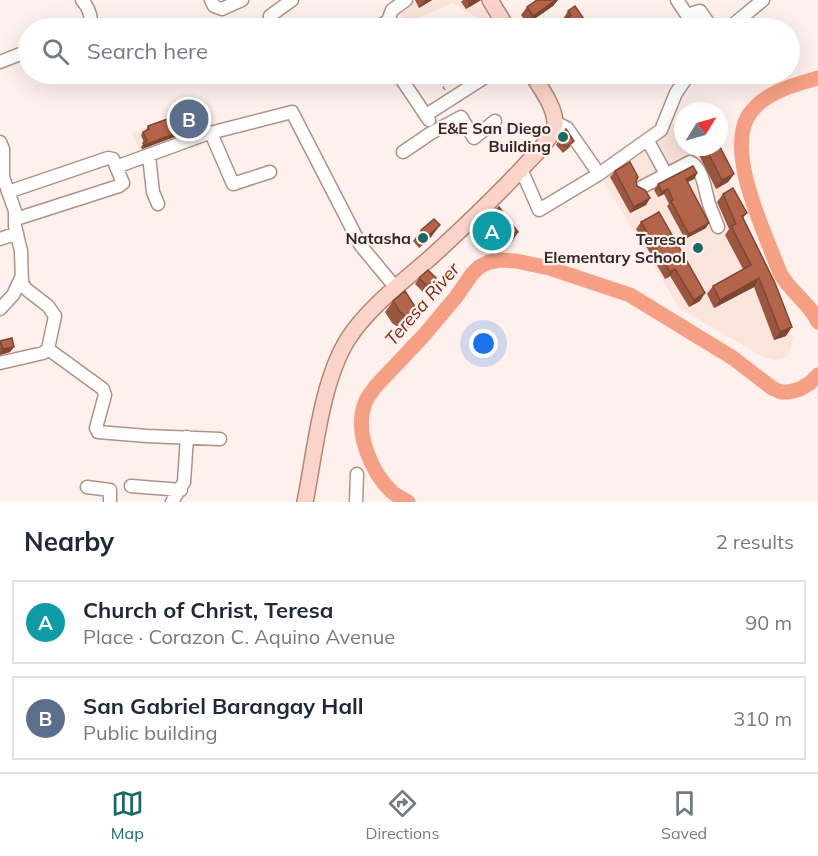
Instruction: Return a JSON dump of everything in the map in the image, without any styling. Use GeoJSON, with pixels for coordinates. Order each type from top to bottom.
{"type":"FeatureCollection","features":[{"type":"Feature","properties":{"kind":"main road"},"geometry":{"type":"LineString","coordinates":[[490,0],[501,18]]}},
{"type":"Feature","properties":{"kind":"main road"},"geometry":{"type":"LineString","coordinates":[[305,502],[325,401],[336,363],[353,332],[396,288],[467,225],[521,170],[552,132],[555,122],[549,104],[538,84]]}},
{"type":"Feature","properties":{"kind":"street"},"geometry":{"type":"LineString","coordinates":[[82,0],[91,18]]}},
{"type":"Feature","properties":{"kind":"street"},"geometry":{"type":"LineString","coordinates":[[211,0],[214,6],[222,9],[242,0]]}},
{"type":"Feature","properties":{"kind":"street"},"geometry":{"type":"LineString","coordinates":[[271,18],[270,16],[292,0]]}},
{"type":"Feature","properties":{"kind":"street"},"geometry":{"type":"LineString","coordinates":[[384,0],[392,10]]}},
{"type":"Feature","properties":{"kind":"street"},"geometry":{"type":"LineString","coordinates":[[389,18],[392,10],[406,0]]}},
{"type":"Feature","properties":{"kind":"street"},"geometry":{"type":"LineString","coordinates":[[677,0],[687,15],[700,10],[705,18]]}},
{"type":"Feature","properties":{"kind":"street"},"geometry":{"type":"LineString","coordinates":[[741,18],[763,0]]}},
{"type":"Feature","properties":{"kind":"street"},"geometry":{"type":"LineString","coordinates":[[0,62],[18,55]]}},
{"type":"Feature","properties":{"kind":"street"},"geometry":{"type":"LineString","coordinates":[[405,84],[437,130]]}},
{"type":"Feature","properties":{"kind":"street"},"geometry":{"type":"LineString","coordinates":[[426,115],[474,84]]}},
{"type":"Feature","properties":{"kind":"street"},"geometry":{"type":"LineString","coordinates":[[521,170],[539,210],[599,174],[661,130],[676,93],[682,84]]}},
{"type":"Feature","properties":{"kind":"street"},"geometry":{"type":"LineString","coordinates":[[116,167],[211,133],[292,112],[361,246],[396,288]]}},
{"type":"Feature","properties":{"kind":"street"},"geometry":{"type":"LineString","coordinates":[[403,152],[461,117],[474,138],[495,121]]}},
{"type":"Feature","properties":{"kind":"street"},"geometry":{"type":"LineString","coordinates":[[555,122],[567,128],[599,174]]}},
{"type":"Feature","properties":{"kind":"street"},"geometry":{"type":"LineString","coordinates":[[211,133],[233,184],[270,172]]}},
{"type":"Feature","properties":{"kind":"street"},"geometry":{"type":"LineString","coordinates":[[648,141],[666,174]]}},
{"type":"Feature","properties":{"kind":"street"},"geometry":{"type":"LineString","coordinates":[[0,142],[3,149],[3,177],[6,195],[15,211],[21,251],[21,278],[26,289],[53,311],[55,321],[48,349],[43,353],[0,363]]}},
{"type":"Feature","properties":{"kind":"street"},"geometry":{"type":"LineString","coordinates":[[149,156],[153,192],[158,204]]}},
{"type":"Feature","properties":{"kind":"street"},"geometry":{"type":"LineString","coordinates":[[6,195],[108,158],[113,159],[123,183],[16,219]]}},
{"type":"Feature","properties":{"kind":"street"},"geometry":{"type":"LineString","coordinates":[[640,188],[690,162],[697,166],[718,227]]}},
{"type":"Feature","properties":{"kind":"street"},"geometry":{"type":"LineString","coordinates":[[0,239],[17,233]]}},
{"type":"Feature","properties":{"kind":"street"},"geometry":{"type":"LineString","coordinates":[[0,309],[13,295],[21,278]]}},
{"type":"Feature","properties":{"kind":"street"},"geometry":{"type":"LineString","coordinates":[[48,349],[103,389],[105,395],[96,428],[98,432],[220,439]]}},
{"type":"Feature","properties":{"kind":"street"},"geometry":{"type":"LineString","coordinates":[[172,502],[184,482],[187,437]]}},
{"type":"Feature","properties":{"kind":"street"},"geometry":{"type":"LineString","coordinates":[[356,502],[357,474]]}},
{"type":"Feature","properties":{"kind":"street"},"geometry":{"type":"LineString","coordinates":[[131,486],[181,490]]}},
{"type":"Feature","properties":{"kind":"street"},"geometry":{"type":"LineString","coordinates":[[87,487],[110,490],[110,502]]}},
{"type":"Feature","properties":{"kind":"shaded area"},"geometry":{"type":"Polygon","coordinates":[[[414,0],[479,0],[489,18],[478,18],[452,3],[419,18],[402,18],[397,10],[414,0]]]}},
{"type":"Feature","properties":{"kind":"shaded area"},"geometry":{"type":"Polygon","coordinates":[[[196,107],[207,140],[145,162],[132,134],[196,107]]]}},
{"type":"Feature","properties":{"kind":"shaded area","name":"Teresa Elementary School"},"geometry":{"type":"Polygon","coordinates":[[[672,123],[674,124],[674,156],[718,156],[734,189],[746,232],[793,337],[789,355],[782,359],[774,360],[763,357],[679,308],[602,178],[670,131],[672,123]]]}},
{"type":"Feature","properties":{"kind":"building"},"geometry":{"type":"Polygon","coordinates":[[[537,0],[556,0],[533,16],[527,7],[537,0]]]}},
{"type":"Feature","properties":{"kind":"building"},"geometry":{"type":"Polygon","coordinates":[[[575,6],[583,18],[567,18],[571,15],[568,11],[575,6]]]}},
{"type":"Feature","properties":{"kind":"building"},"geometry":{"type":"Polygon","coordinates":[[[198,108],[201,117],[186,125],[188,129],[144,145],[143,143],[147,141],[143,132],[149,129],[148,126],[198,108]]]}},
{"type":"Feature","properties":{"kind":"building"},"geometry":{"type":"Polygon","coordinates":[[[566,129],[574,141],[567,147],[560,139],[566,129]]]}},
{"type":"Feature","properties":{"kind":"building"},"geometry":{"type":"Polygon","coordinates":[[[710,156],[725,156],[734,174],[722,180],[710,156]]]}},
{"type":"Feature","properties":{"kind":"building"},"geometry":{"type":"Polygon","coordinates":[[[630,162],[638,177],[637,186],[645,190],[650,198],[634,207],[615,171],[630,162]]]}},
{"type":"Feature","properties":{"kind":"building"},"geometry":{"type":"Polygon","coordinates":[[[693,166],[697,173],[686,179],[709,223],[689,234],[671,201],[673,200],[668,189],[662,192],[658,184],[693,166]]]}},
{"type":"Feature","properties":{"kind":"building"},"geometry":{"type":"Polygon","coordinates":[[[733,188],[747,213],[742,216],[775,283],[792,327],[780,332],[759,278],[720,300],[713,286],[751,265],[731,226],[736,224],[723,194],[733,188]]]}},
{"type":"Feature","properties":{"kind":"building"},"geometry":{"type":"Polygon","coordinates":[[[499,207],[518,232],[501,234],[488,219],[499,207]]]}},
{"type":"Feature","properties":{"kind":"building"},"geometry":{"type":"Polygon","coordinates":[[[659,212],[705,293],[694,300],[675,269],[670,272],[641,222],[659,212]]]}},
{"type":"Feature","properties":{"kind":"building"},"geometry":{"type":"Polygon","coordinates":[[[434,219],[440,225],[427,237],[421,230],[434,219]]]}},
{"type":"Feature","properties":{"kind":"building"},"geometry":{"type":"Polygon","coordinates":[[[428,270],[436,278],[427,286],[419,278],[428,270]]]}},
{"type":"Feature","properties":{"kind":"building"},"geometry":{"type":"Polygon","coordinates":[[[405,291],[418,316],[409,318],[400,312],[393,301],[405,291]]]}},
{"type":"Feature","properties":{"kind":"building"},"geometry":{"type":"Polygon","coordinates":[[[12,338],[14,347],[3,349],[0,341],[12,338]]]}},
{"type":"Feature","properties":{"kind":"waterway","name":"Teresa River"},"geometry":{"type":"LineString","coordinates":[[800,83],[818,78]]}},
{"type":"Feature","properties":{"kind":"waterway","name":"Teresa River"},"geometry":{"type":"LineString","coordinates":[[798,84],[778,91],[753,109],[747,118],[742,134],[742,153],[751,196],[780,273],[818,322]]}},
{"type":"Feature","properties":{"kind":"waterway","name":"Teresa River"},"geometry":{"type":"LineString","coordinates":[[408,502],[384,484],[371,463],[363,439],[362,414],[365,403],[375,387],[425,334],[472,274],[489,262],[516,261],[549,268],[630,295],[733,358],[772,388],[781,392],[800,389],[818,375]]}},
{"type":"Feature","properties":{"kind":"place","name":"San Gabriel Barangay Hall"},"geometry":{"type":"Point","coordinates":[189,119]}},
{"type":"Feature","properties":{"kind":"place","name":"E&E San Diego Building"},"geometry":{"type":"Point","coordinates":[563,137]}},
{"type":"Feature","properties":{"kind":"place","name":"Church of Christ, Teresa"},"geometry":{"type":"Point","coordinates":[492,231]}},
{"type":"Feature","properties":{"kind":"place","name":"Natasha"},"geometry":{"type":"Point","coordinates":[423,238]}},
{"type":"Feature","properties":{"kind":"place","name":"Teresa Elementary School"},"geometry":{"type":"Point","coordinates":[698,248]}}]}
